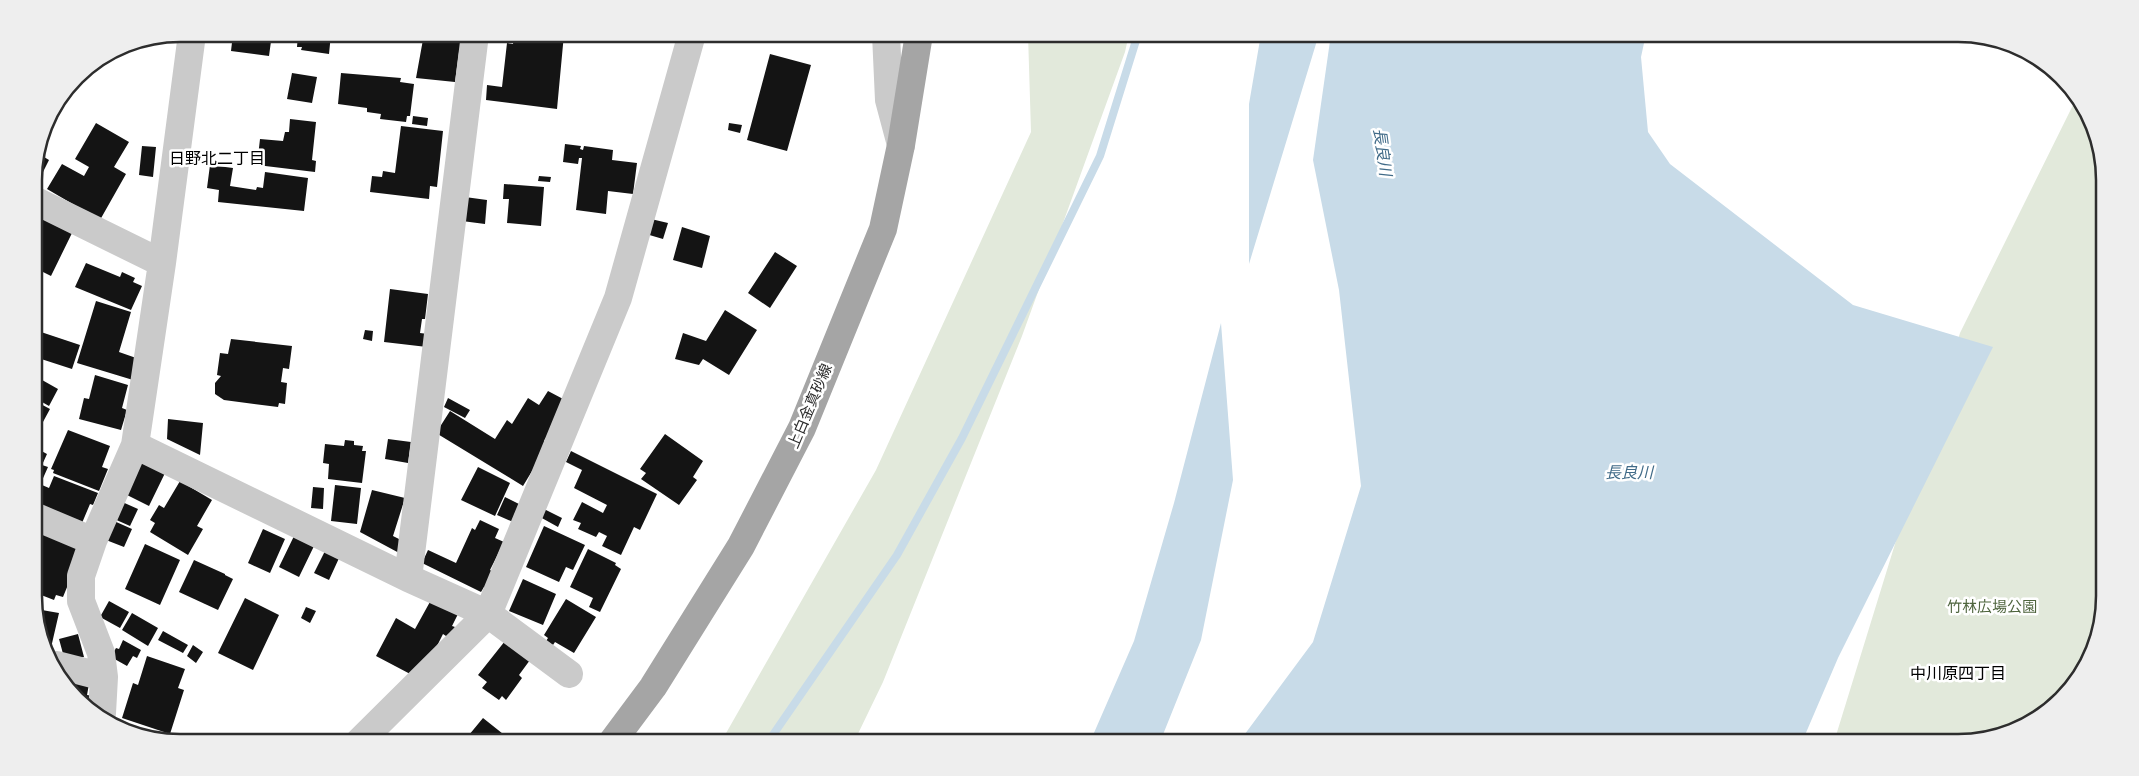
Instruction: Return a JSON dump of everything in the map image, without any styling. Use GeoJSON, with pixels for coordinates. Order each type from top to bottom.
{"type":"FeatureCollection","features":[{"type":"Feature","properties":{"kind":"main road","name":"上白金真砂線"},"geometry":{"type":"LineString","coordinates":[[618,734],[653,687],[741,546],[802,428],[883,229],[901,145],[918,43]]}},
{"type":"Feature","properties":{"kind":"street"},"geometry":{"type":"LineString","coordinates":[[102,709],[104,677],[101,653],[81,601],[81,576],[93,541],[135,445],[162,262],[191,43]]}},
{"type":"Feature","properties":{"kind":"street"},"geometry":{"type":"LineString","coordinates":[[408,578],[474,43]]}},
{"type":"Feature","properties":{"kind":"street"},"geometry":{"type":"LineString","coordinates":[[367,734],[488,614],[618,298],[690,43]]}},
{"type":"Feature","properties":{"kind":"street"},"geometry":{"type":"LineString","coordinates":[[886,43],[889,100],[901,145]]}},
{"type":"Feature","properties":{"kind":"street"},"geometry":{"type":"LineString","coordinates":[[43,204],[162,262]]}},
{"type":"Feature","properties":{"kind":"street"},"geometry":{"type":"LineString","coordinates":[[135,445],[408,578],[488,614],[568,674]]}},
{"type":"Feature","properties":{"kind":"street"},"geometry":{"type":"LineString","coordinates":[[42,520],[93,541]]}},
{"type":"Feature","properties":{"kind":"street"},"geometry":{"type":"LineString","coordinates":[[63,667],[104,677]]}},
{"type":"Feature","properties":{"kind":"green space"},"geometry":{"type":"Polygon","coordinates":[[[1127,42],[1022,336],[883,682],[858,734],[726,734],[876,470],[1031,132],[1028,43],[1127,42]]]}},
{"type":"Feature","properties":{"kind":"green space","name":"竹林広場公園"},"geometry":{"type":"Polygon","coordinates":[[[2073,105],[2086,128],[2092,145],[2096,181],[2096,595],[2095,613],[2089,640],[2073,672],[2056,693],[2035,710],[2003,726],[1967,733],[1837,733],[1960,333],[2073,105]]]}},
{"type":"Feature","properties":{"kind":"water"},"geometry":{"type":"Polygon","coordinates":[[[1260,42],[1316,42],[1249,264],[1249,104],[1260,42]]]}},
{"type":"Feature","properties":{"kind":"water","name":"長良川"},"geometry":{"type":"Polygon","coordinates":[[[1330,42],[1644,42],[1641,57],[1648,132],[1670,164],[1853,305],[1993,347],[1838,658],[1806,733],[1245,733],[1313,642],[1361,486],[1339,290],[1313,160],[1330,42]]]}},
{"type":"Feature","properties":{"kind":"water"},"geometry":{"type":"Polygon","coordinates":[[[1221,323],[1233,480],[1201,640],[1163,733],[1094,733],[1134,641],[1174,503],[1221,323]]]}},
{"type":"Feature","properties":{"kind":"building"},"geometry":{"type":"Polygon","coordinates":[[[232,43],[271,43],[269,56],[231,51],[232,43]]]}},
{"type":"Feature","properties":{"kind":"building"},"geometry":{"type":"Polygon","coordinates":[[[297,43],[330,43],[329,54],[301,50],[302,47],[297,47],[297,43]]]}},
{"type":"Feature","properties":{"kind":"building"},"geometry":{"type":"Polygon","coordinates":[[[422,43],[463,43],[462,52],[459,52],[455,82],[416,78],[422,43]]]}},
{"type":"Feature","properties":{"kind":"building"},"geometry":{"type":"Polygon","coordinates":[[[507,43],[563,43],[557,109],[486,100],[487,85],[502,87],[507,43]]]}},
{"type":"Feature","properties":{"kind":"building"},"geometry":{"type":"Polygon","coordinates":[[[770,54],[811,65],[787,151],[747,140],[770,54]]]}},
{"type":"Feature","properties":{"kind":"building"},"geometry":{"type":"Polygon","coordinates":[[[292,73],[317,77],[312,103],[287,99],[292,73]]]}},
{"type":"Feature","properties":{"kind":"building"},"geometry":{"type":"Polygon","coordinates":[[[341,73],[401,78],[400,82],[414,84],[410,116],[407,116],[406,122],[380,119],[381,114],[367,112],[367,108],[338,104],[341,73]]]}},
{"type":"Feature","properties":{"kind":"building"},"geometry":{"type":"Polygon","coordinates":[[[413,116],[428,118],[427,126],[412,124],[413,116]]]}},
{"type":"Feature","properties":{"kind":"building"},"geometry":{"type":"Polygon","coordinates":[[[290,119],[316,122],[312,160],[316,161],[315,172],[257,165],[260,139],[283,141],[285,132],[289,132],[290,119]]]}},
{"type":"Feature","properties":{"kind":"building"},"geometry":{"type":"Polygon","coordinates":[[[96,123],[129,142],[114,167],[126,174],[100,220],[47,189],[62,164],[84,176],[89,167],[75,159],[96,123]]]}},
{"type":"Feature","properties":{"kind":"building"},"geometry":{"type":"Polygon","coordinates":[[[729,123],[742,125],[740,133],[728,130],[729,123]]]}},
{"type":"Feature","properties":{"kind":"building"},"geometry":{"type":"Polygon","coordinates":[[[401,126],[443,131],[437,187],[430,186],[429,199],[370,192],[372,176],[382,177],[383,171],[395,173],[401,126]]]}},
{"type":"Feature","properties":{"kind":"building"},"geometry":{"type":"Polygon","coordinates":[[[565,144],[581,146],[580,149],[583,150],[584,146],[613,150],[612,160],[637,163],[633,194],[608,191],[606,214],[576,210],[582,158],[579,158],[578,164],[563,162],[565,144]]]}},
{"type":"Feature","properties":{"kind":"building"},"geometry":{"type":"Polygon","coordinates":[[[142,146],[156,147],[153,177],[139,175],[142,146]]]}},
{"type":"Feature","properties":{"kind":"building"},"geometry":{"type":"Polygon","coordinates":[[[45,157],[49,160],[43,172],[45,157]]]}},
{"type":"Feature","properties":{"kind":"building"},"geometry":{"type":"Polygon","coordinates":[[[210,165],[233,168],[230,186],[256,190],[257,187],[263,188],[265,172],[308,178],[304,211],[218,202],[219,190],[207,188],[210,165]]]}},
{"type":"Feature","properties":{"kind":"building"},"geometry":{"type":"Polygon","coordinates":[[[539,176],[551,177],[550,182],[538,181],[539,176]]]}},
{"type":"Feature","properties":{"kind":"building"},"geometry":{"type":"Polygon","coordinates":[[[504,184],[544,187],[541,226],[507,223],[509,199],[503,199],[504,184]]]}},
{"type":"Feature","properties":{"kind":"building"},"geometry":{"type":"Polygon","coordinates":[[[465,197],[487,200],[485,224],[462,221],[465,197]]]}},
{"type":"Feature","properties":{"kind":"building"},"geometry":{"type":"Polygon","coordinates":[[[44,217],[73,231],[51,276],[43,272],[44,217]]]}},
{"type":"Feature","properties":{"kind":"building"},"geometry":{"type":"Polygon","coordinates":[[[651,219],[668,223],[663,239],[646,234],[651,219]]]}},
{"type":"Feature","properties":{"kind":"building"},"geometry":{"type":"Polygon","coordinates":[[[682,227],[710,236],[702,268],[673,260],[682,227]]]}},
{"type":"Feature","properties":{"kind":"building"},"geometry":{"type":"Polygon","coordinates":[[[775,252],[797,266],[770,308],[748,293],[775,252]]]}},
{"type":"Feature","properties":{"kind":"building"},"geometry":{"type":"Polygon","coordinates":[[[86,263],[120,277],[122,272],[135,278],[133,282],[142,286],[131,310],[75,287],[86,263]]]}},
{"type":"Feature","properties":{"kind":"building"},"geometry":{"type":"Polygon","coordinates":[[[390,289],[428,294],[425,319],[422,319],[420,333],[428,334],[427,347],[384,342],[390,289]]]}},
{"type":"Feature","properties":{"kind":"building"},"geometry":{"type":"Polygon","coordinates":[[[96,301],[131,312],[119,352],[139,359],[133,380],[77,363],[96,301]]]}},
{"type":"Feature","properties":{"kind":"building"},"geometry":{"type":"Polygon","coordinates":[[[725,310],[757,330],[729,375],[703,359],[699,365],[675,359],[683,333],[706,341],[725,310]]]}},
{"type":"Feature","properties":{"kind":"building"},"geometry":{"type":"Polygon","coordinates":[[[365,330],[373,331],[372,341],[363,339],[365,330]]]}},
{"type":"Feature","properties":{"kind":"building"},"geometry":{"type":"Polygon","coordinates":[[[43,333],[80,345],[72,369],[43,359],[43,333]]]}},
{"type":"Feature","properties":{"kind":"building"},"geometry":{"type":"Polygon","coordinates":[[[231,339],[292,346],[289,369],[283,368],[281,382],[287,383],[285,404],[279,403],[278,407],[224,400],[215,394],[215,383],[221,376],[217,375],[220,353],[228,354],[231,339]]]}},
{"type":"Feature","properties":{"kind":"building"},"geometry":{"type":"Polygon","coordinates":[[[95,375],[128,385],[122,408],[127,410],[121,430],[79,419],[84,398],[89,399],[95,375]]]}},
{"type":"Feature","properties":{"kind":"building"},"geometry":{"type":"Polygon","coordinates":[[[43,380],[58,389],[49,406],[42,402],[43,380]]]}},
{"type":"Feature","properties":{"kind":"building"},"geometry":{"type":"Polygon","coordinates":[[[548,391],[565,400],[559,417],[544,441],[549,443],[523,486],[436,433],[450,411],[495,439],[507,420],[512,424],[528,398],[539,405],[548,391]]]}},
{"type":"Feature","properties":{"kind":"building"},"geometry":{"type":"Polygon","coordinates":[[[448,398],[470,410],[465,418],[444,407],[448,398]]]}},
{"type":"Feature","properties":{"kind":"building"},"geometry":{"type":"Polygon","coordinates":[[[42,405],[50,409],[42,423],[42,405]]]}},
{"type":"Feature","properties":{"kind":"building"},"geometry":{"type":"Polygon","coordinates":[[[168,419],[203,423],[200,455],[167,439],[168,419]]]}},
{"type":"Feature","properties":{"kind":"building"},"geometry":{"type":"Polygon","coordinates":[[[68,430],[110,446],[102,467],[108,469],[99,491],[53,473],[54,470],[51,469],[68,430]]]}},
{"type":"Feature","properties":{"kind":"building"},"geometry":{"type":"Polygon","coordinates":[[[665,434],[703,461],[693,477],[697,480],[679,505],[641,479],[646,473],[640,469],[665,434]]]}},
{"type":"Feature","properties":{"kind":"building"},"geometry":{"type":"Polygon","coordinates":[[[388,439],[411,442],[408,463],[385,459],[388,439]]]}},
{"type":"Feature","properties":{"kind":"building"},"geometry":{"type":"Polygon","coordinates":[[[345,440],[354,441],[354,445],[363,446],[362,451],[366,451],[362,483],[328,479],[329,464],[323,463],[325,444],[344,446],[345,440]]]}},
{"type":"Feature","properties":{"kind":"building"},"geometry":{"type":"Polygon","coordinates":[[[42,451],[47,454],[42,464],[42,451]]]}},
{"type":"Feature","properties":{"kind":"building"},"geometry":{"type":"Polygon","coordinates":[[[571,451],[657,494],[640,530],[634,527],[621,555],[602,546],[607,536],[599,532],[596,537],[578,529],[581,523],[573,520],[582,502],[603,513],[607,505],[574,488],[582,470],[566,462],[571,451]]]}},
{"type":"Feature","properties":{"kind":"building"},"geometry":{"type":"Polygon","coordinates":[[[136,457],[166,471],[149,506],[119,491],[136,457]]]}},
{"type":"Feature","properties":{"kind":"building"},"geometry":{"type":"Polygon","coordinates":[[[42,465],[48,467],[42,480],[42,465]]]}},
{"type":"Feature","properties":{"kind":"building"},"geometry":{"type":"Polygon","coordinates":[[[478,467],[510,483],[495,516],[461,500],[478,467]]]}},
{"type":"Feature","properties":{"kind":"building"},"geometry":{"type":"Polygon","coordinates":[[[54,476],[98,493],[93,505],[90,504],[82,523],[42,507],[42,485],[49,488],[54,476]]]}},
{"type":"Feature","properties":{"kind":"building"},"geometry":{"type":"Polygon","coordinates":[[[180,481],[212,500],[197,526],[203,529],[188,555],[150,532],[155,523],[150,520],[159,505],[164,508],[180,481]]]}},
{"type":"Feature","properties":{"kind":"building"},"geometry":{"type":"Polygon","coordinates":[[[335,485],[361,488],[357,524],[331,521],[335,485]]]}},
{"type":"Feature","properties":{"kind":"building"},"geometry":{"type":"Polygon","coordinates":[[[313,487],[324,488],[323,509],[311,508],[313,487]]]}},
{"type":"Feature","properties":{"kind":"building"},"geometry":{"type":"Polygon","coordinates":[[[372,490],[405,498],[393,536],[403,541],[401,554],[360,532],[372,490]]]}},
{"type":"Feature","properties":{"kind":"building"},"geometry":{"type":"Polygon","coordinates":[[[505,497],[521,505],[513,522],[497,515],[505,497]]]}},
{"type":"Feature","properties":{"kind":"building"},"geometry":{"type":"Polygon","coordinates":[[[120,501],[138,509],[130,526],[112,518],[120,501]]]}},
{"type":"Feature","properties":{"kind":"building"},"geometry":{"type":"Polygon","coordinates":[[[544,509],[562,518],[558,527],[540,517],[544,509]]]}},
{"type":"Feature","properties":{"kind":"building"},"geometry":{"type":"Polygon","coordinates":[[[480,520],[499,529],[495,538],[504,542],[490,570],[495,573],[488,589],[484,587],[481,592],[422,563],[428,550],[456,563],[472,528],[475,530],[480,520]]]}},
{"type":"Feature","properties":{"kind":"building"},"geometry":{"type":"Polygon","coordinates":[[[114,521],[132,529],[124,547],[106,540],[114,521]]]}},
{"type":"Feature","properties":{"kind":"building"},"geometry":{"type":"Polygon","coordinates":[[[544,526],[585,545],[573,570],[566,567],[559,582],[526,567],[544,526]]]}},
{"type":"Feature","properties":{"kind":"building"},"geometry":{"type":"Polygon","coordinates":[[[263,529],[285,539],[270,573],[248,563],[263,529]]]}},
{"type":"Feature","properties":{"kind":"building"},"geometry":{"type":"Polygon","coordinates":[[[42,532],[79,546],[72,575],[63,597],[56,595],[54,600],[42,595],[42,532]]]}},
{"type":"Feature","properties":{"kind":"building"},"geometry":{"type":"Polygon","coordinates":[[[295,534],[315,544],[299,577],[279,567],[295,534]]]}},
{"type":"Feature","properties":{"kind":"building"},"geometry":{"type":"Polygon","coordinates":[[[145,544],[180,560],[160,605],[125,589],[145,544]]]}},
{"type":"Feature","properties":{"kind":"building"},"geometry":{"type":"Polygon","coordinates":[[[326,549],[340,556],[329,580],[314,573],[326,549]]]}},
{"type":"Feature","properties":{"kind":"building"},"geometry":{"type":"Polygon","coordinates":[[[588,549],[616,563],[615,565],[621,569],[600,612],[589,607],[593,598],[570,587],[588,549]]]}},
{"type":"Feature","properties":{"kind":"building"},"geometry":{"type":"Polygon","coordinates":[[[194,560],[233,579],[218,610],[179,592],[194,560]]]}},
{"type":"Feature","properties":{"kind":"building"},"geometry":{"type":"Polygon","coordinates":[[[523,579],[556,594],[543,625],[509,611],[523,579]]]}},
{"type":"Feature","properties":{"kind":"building"},"geometry":{"type":"Polygon","coordinates":[[[245,598],[279,615],[253,670],[218,653],[245,598]]]}},
{"type":"Feature","properties":{"kind":"building"},"geometry":{"type":"Polygon","coordinates":[[[566,599],[596,617],[574,653],[555,642],[553,645],[546,641],[548,638],[544,635],[566,599]]]}},
{"type":"Feature","properties":{"kind":"building"},"geometry":{"type":"Polygon","coordinates":[[[431,600],[458,614],[452,626],[455,627],[449,638],[443,634],[434,652],[414,676],[376,656],[396,618],[415,629],[431,600]]]}},
{"type":"Feature","properties":{"kind":"building"},"geometry":{"type":"Polygon","coordinates":[[[109,601],[129,612],[120,628],[100,617],[109,601]]]}},
{"type":"Feature","properties":{"kind":"building"},"geometry":{"type":"Polygon","coordinates":[[[306,607],[316,611],[310,623],[301,618],[306,607]]]}},
{"type":"Feature","properties":{"kind":"building"},"geometry":{"type":"Polygon","coordinates":[[[44,610],[59,613],[52,644],[44,610]]]}},
{"type":"Feature","properties":{"kind":"building"},"geometry":{"type":"Polygon","coordinates":[[[132,613],[158,628],[148,646],[122,630],[132,613]]]}},
{"type":"Feature","properties":{"kind":"building"},"geometry":{"type":"Polygon","coordinates":[[[163,631],[188,645],[183,653],[158,640],[163,631]]]}},
{"type":"Feature","properties":{"kind":"building"},"geometry":{"type":"Polygon","coordinates":[[[78,634],[84,657],[65,661],[59,639],[78,634]]]}},
{"type":"Feature","properties":{"kind":"building"},"geometry":{"type":"Polygon","coordinates":[[[123,640],[141,650],[137,658],[133,656],[127,666],[111,657],[116,648],[119,649],[123,640]]]}},
{"type":"Feature","properties":{"kind":"building"},"geometry":{"type":"Polygon","coordinates":[[[505,641],[530,660],[519,675],[522,678],[506,700],[502,696],[499,700],[482,688],[487,682],[478,675],[505,641]]]}},
{"type":"Feature","properties":{"kind":"building"},"geometry":{"type":"Polygon","coordinates":[[[193,645],[203,652],[196,663],[187,656],[193,645]]]}},
{"type":"Feature","properties":{"kind":"building"},"geometry":{"type":"Polygon","coordinates":[[[147,656],[185,669],[178,688],[184,690],[170,733],[122,718],[133,683],[138,685],[147,656]]]}},
{"type":"Feature","properties":{"kind":"building"},"geometry":{"type":"Polygon","coordinates":[[[74,682],[89,684],[87,695],[93,696],[92,701],[74,682]]]}},
{"type":"Feature","properties":{"kind":"building"},"geometry":{"type":"Polygon","coordinates":[[[483,718],[503,734],[470,734],[483,718]]]}},
{"type":"Feature","properties":{"kind":"waterway"},"geometry":{"type":"LineString","coordinates":[[774,734],[897,555],[962,438],[1100,156],[1135,42]]}},
{"type":"Feature","properties":{"kind":"district","name":"日野北二丁目"},"geometry":{"type":"Point","coordinates":[217,158]}},
{"type":"Feature","properties":{"kind":"district","name":"中川原四丁目"},"geometry":{"type":"Point","coordinates":[1958,673]}}]}
